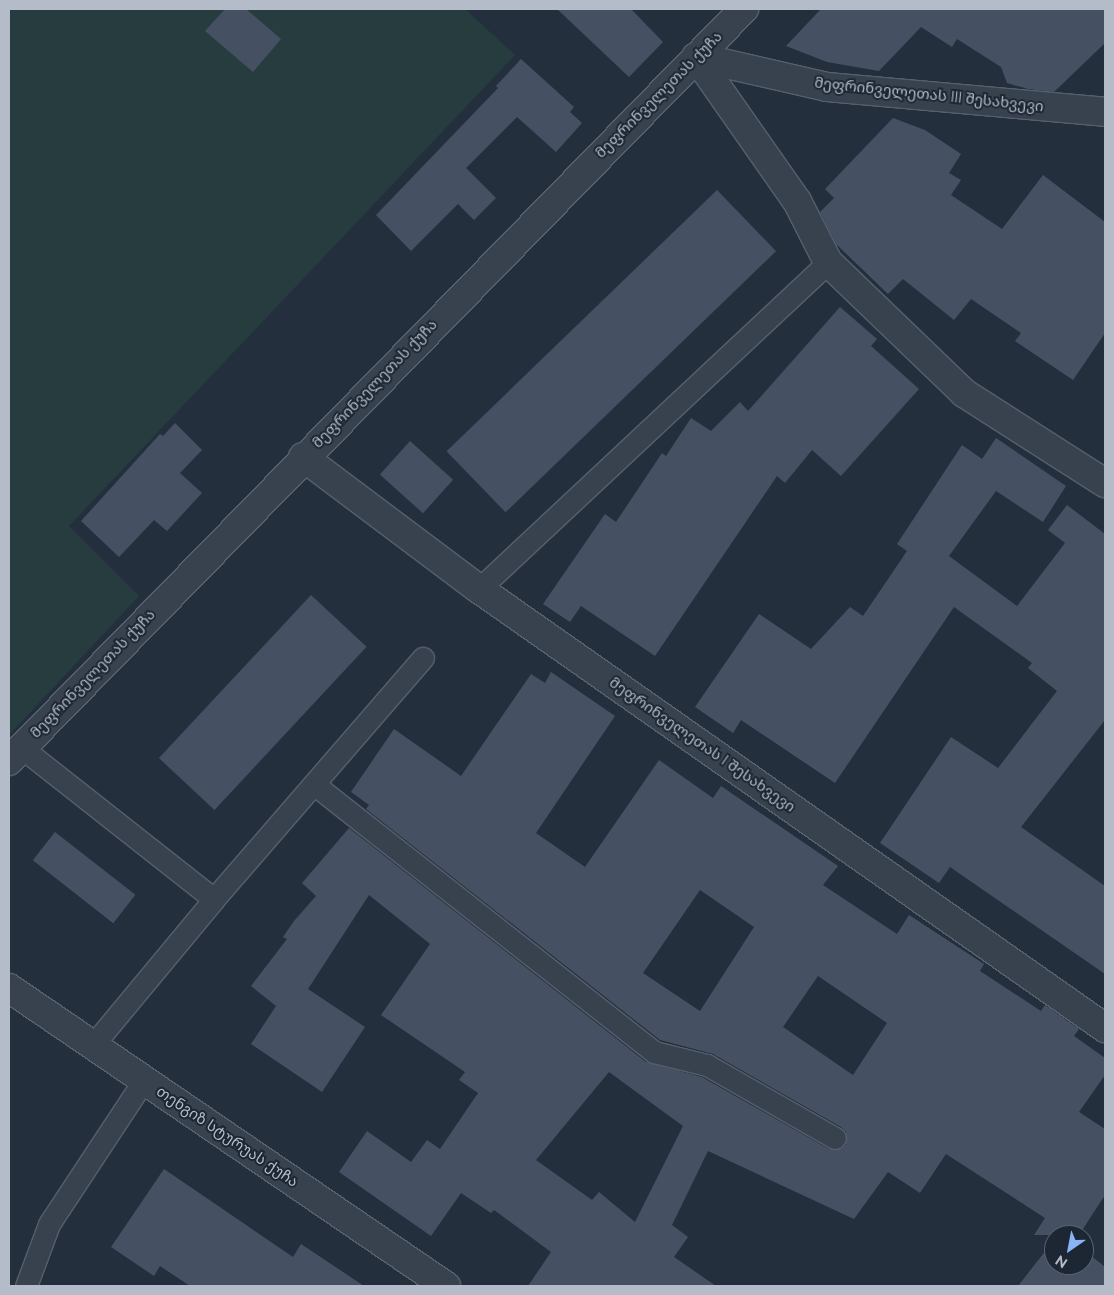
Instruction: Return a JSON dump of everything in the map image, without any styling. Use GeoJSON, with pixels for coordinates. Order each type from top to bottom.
{"type":"FeatureCollection","features":[{"type":"Feature","properties":{"kind":"street","name":"მეფრინველეთას ქუჩა"},"geometry":{"type":"LineString","coordinates":[[16,754],[303,458],[744,9]]}},
{"type":"Feature","properties":{"kind":"street","name":"მეფრინველეთას III შესახვევი"},"geometry":{"type":"LineString","coordinates":[[696,57],[827,87],[1105,112]]}},
{"type":"Feature","properties":{"kind":"street"},"geometry":{"type":"LineString","coordinates":[[696,57],[797,201],[828,262],[964,393],[1105,483]]}},
{"type":"Feature","properties":{"kind":"street","name":"მეფრინველეთას I შესახვევი"},"geometry":{"type":"LineString","coordinates":[[303,458],[479,589],[1105,1028]]}},
{"type":"Feature","properties":{"kind":"street","name":"თენგიზ სტურუას ქუჩა"},"geometry":{"type":"LineString","coordinates":[[9,988],[446,1286]]}},
{"type":"Feature","properties":{"kind":"lane"},"geometry":{"type":"LineString","coordinates":[[479,589],[828,262]]}},
{"type":"Feature","properties":{"kind":"lane"},"geometry":{"type":"LineString","coordinates":[[93,1045],[214,899],[315,785],[423,658]]}},
{"type":"Feature","properties":{"kind":"lane"},"geometry":{"type":"LineString","coordinates":[[16,754],[214,899]]}},
{"type":"Feature","properties":{"kind":"lane"},"geometry":{"type":"LineString","coordinates":[[315,785],[654,1052],[707,1065],[835,1138]]}},
{"type":"Feature","properties":{"kind":"lane"},"geometry":{"type":"LineString","coordinates":[[26,1286],[49,1224],[144,1080]]}},
{"type":"Feature","properties":{"kind":"green space"},"geometry":{"type":"Polygon","coordinates":[[[9,9],[465,9],[515,55],[69,526],[139,596],[9,735],[9,9]]]}},
{"type":"Feature","properties":{"kind":"building"},"geometry":{"type":"Polygon","coordinates":[[[225,9],[246,9],[281,39],[253,72],[205,31],[225,9]]]}},
{"type":"Feature","properties":{"kind":"building"},"geometry":{"type":"Polygon","coordinates":[[[557,9],[631,9],[663,42],[629,77],[557,9]]]}},
{"type":"Feature","properties":{"kind":"building"},"geometry":{"type":"Polygon","coordinates":[[[821,9],[1105,9],[1105,43],[1054,92],[1028,89],[1007,83],[1001,67],[957,39],[952,47],[921,27],[879,71],[827,62],[786,46],[821,9]]]}},
{"type":"Feature","properties":{"kind":"building"},"geometry":{"type":"Polygon","coordinates":[[[521,59],[574,107],[570,112],[582,123],[556,152],[517,117],[466,168],[496,198],[474,220],[458,204],[411,251],[376,215],[498,88],[496,86],[521,59]]]}},
{"type":"Feature","properties":{"kind":"building"},"geometry":{"type":"Polygon","coordinates":[[[893,118],[925,130],[961,154],[949,173],[961,180],[951,195],[1002,229],[1043,175],[1105,222],[1105,333],[1073,380],[1015,341],[1021,333],[971,299],[954,320],[903,279],[888,294],[836,244],[820,212],[834,198],[825,189],[893,118]]]}},
{"type":"Feature","properties":{"kind":"building"},"geometry":{"type":"Polygon","coordinates":[[[717,190],[776,251],[506,512],[447,451],[717,190]]]}},
{"type":"Feature","properties":{"kind":"building"},"geometry":{"type":"Polygon","coordinates":[[[840,307],[877,339],[871,346],[919,389],[841,476],[812,450],[785,483],[777,476],[655,656],[581,606],[570,622],[543,604],[605,514],[616,522],[662,453],[666,456],[691,418],[711,431],[740,402],[748,411],[840,307]]]}},
{"type":"Feature","properties":{"kind":"building"},"geometry":{"type":"Polygon","coordinates":[[[175,423],[202,450],[180,473],[202,493],[167,531],[154,520],[119,557],[81,521],[160,434],[163,436],[175,423]]]}},
{"type":"Feature","properties":{"kind":"building"},"geometry":{"type":"Polygon","coordinates":[[[996,438],[1066,486],[1043,522],[996,491],[949,556],[1017,606],[1065,543],[1048,530],[1067,505],[1105,534],[1105,720],[1021,827],[1105,886],[1105,974],[950,867],[939,883],[880,843],[951,737],[998,768],[1057,691],[1028,668],[1032,663],[954,607],[835,783],[741,720],[733,733],[695,707],[759,614],[811,649],[850,607],[863,616],[907,551],[897,544],[962,445],[982,459],[996,438]]]}},
{"type":"Feature","properties":{"kind":"building"},"geometry":{"type":"Polygon","coordinates":[[[410,441],[453,480],[423,513],[380,474],[410,441]]]}},
{"type":"Feature","properties":{"kind":"building"},"geometry":{"type":"Polygon","coordinates":[[[311,595],[367,647],[214,810],[159,758],[311,595]]]}},
{"type":"Feature","properties":{"kind":"building"},"geometry":{"type":"Polygon","coordinates":[[[551,672],[615,716],[536,833],[585,867],[659,760],[713,798],[721,786],[838,866],[823,885],[897,934],[909,915],[984,964],[980,971],[1041,1011],[1045,1005],[1079,1029],[1074,1036],[1105,1058],[1105,1075],[1079,1112],[1105,1129],[1105,1195],[1086,1225],[1044,1225],[1044,1235],[1034,1235],[1045,1218],[946,1154],[920,1193],[888,1172],[854,1219],[708,1151],[672,1225],[688,1237],[674,1257],[716,1286],[528,1286],[551,1252],[494,1210],[491,1213],[461,1193],[431,1236],[339,1172],[367,1131],[411,1162],[427,1140],[440,1149],[478,1093],[459,1080],[465,1072],[381,1015],[430,944],[369,895],[308,989],[365,1027],[322,1092],[251,1044],[276,1006],[251,986],[287,939],[283,937],[294,921],[316,896],[302,883],[349,828],[646,1062],[702,1077],[829,1149],[841,1149],[846,1144],[846,1132],[841,1127],[713,1054],[660,1040],[366,809],[369,805],[351,792],[394,729],[461,776],[531,674],[545,683],[551,672]],[[700,890],[643,973],[700,1011],[754,927],[700,890]],[[818,976],[783,1027],[853,1075],[887,1023],[818,976]],[[609,1072],[536,1160],[592,1200],[599,1192],[635,1222],[683,1126],[609,1072]]]}},
{"type":"Feature","properties":{"kind":"building"},"geometry":{"type":"Polygon","coordinates":[[[55,832],[135,895],[113,923],[33,860],[55,832]]]}},
{"type":"Feature","properties":{"kind":"building"},"geometry":{"type":"Polygon","coordinates":[[[164,1169],[293,1257],[301,1244],[364,1286],[190,1286],[160,1266],[154,1276],[111,1247],[164,1169]]]}},
{"type":"Feature","properties":{"kind":"building"},"geometry":{"type":"Polygon","coordinates":[[[1044,1253],[1044,1275],[1094,1275],[1094,1258],[1105,1267],[1105,1286],[1018,1286],[1044,1253]]]}}]}
